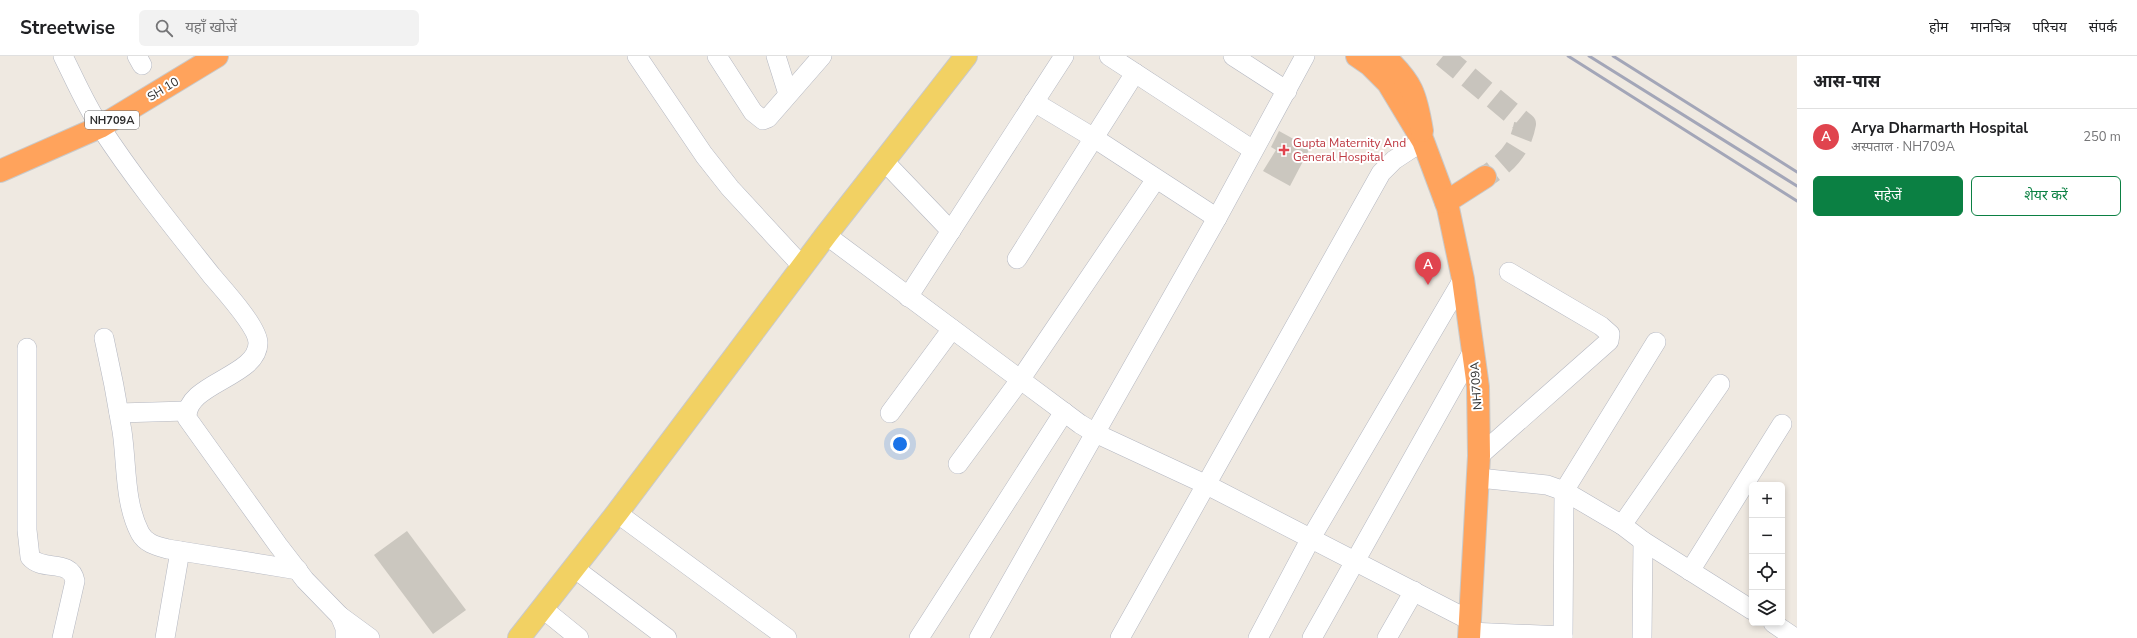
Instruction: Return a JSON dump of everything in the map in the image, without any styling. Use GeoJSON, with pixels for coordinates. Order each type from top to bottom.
{"type":"FeatureCollection","features":[{"type":"Feature","properties":{"kind":"highway","name":"SH 10"},"geometry":{"type":"LineString","coordinates":[[0,172],[100,127],[217,56]]}},
{"type":"Feature","properties":{"kind":"highway","name":"NH709A"},"geometry":{"type":"LineString","coordinates":[[1357,56],[1370,65],[1388,83],[1423,141],[1446,202],[1463,279],[1478,387],[1479,478],[1469,630]]}},
{"type":"Feature","properties":{"kind":"highway","name":"NH709A"},"geometry":{"type":"LineString","coordinates":[[1384,56],[1408,82],[1417,100],[1423,141]]}},
{"type":"Feature","properties":{"kind":"highway"},"geometry":{"type":"LineString","coordinates":[[1446,202],[1485,177]]}},
{"type":"Feature","properties":{"kind":"main road"},"geometry":{"type":"LineString","coordinates":[[519,638],[617,513],[883,160],[966,56]]}},
{"type":"Feature","properties":{"kind":"street"},"geometry":{"type":"LineString","coordinates":[[63,56],[100,127],[153,202],[240,311],[256,334],[258,342],[253,357],[197,397],[186,411],[187,418],[298,570],[340,616],[370,638]]}},
{"type":"Feature","properties":{"kind":"street"},"geometry":{"type":"LineString","coordinates":[[637,56],[704,155],[730,188],[802,266]]}},
{"type":"Feature","properties":{"kind":"street"},"geometry":{"type":"LineString","coordinates":[[717,56],[753,112],[763,120],[768,118],[822,56]]}},
{"type":"Feature","properties":{"kind":"street"},"geometry":{"type":"LineString","coordinates":[[776,56],[788,94]]}},
{"type":"Feature","properties":{"kind":"street"},"geometry":{"type":"LineString","coordinates":[[908,297],[1064,56]]}},
{"type":"Feature","properties":{"kind":"street"},"geometry":{"type":"LineString","coordinates":[[1109,56],[1253,150]]}},
{"type":"Feature","properties":{"kind":"street"},"geometry":{"type":"LineString","coordinates":[[1234,56],[1287,91]]}},
{"type":"Feature","properties":{"kind":"street"},"geometry":{"type":"LineString","coordinates":[[979,638],[1217,218],[1305,56]]}},
{"type":"Feature","properties":{"kind":"street"},"geometry":{"type":"LineString","coordinates":[[1017,259],[1135,73]]}},
{"type":"Feature","properties":{"kind":"street"},"geometry":{"type":"LineString","coordinates":[[1034,102],[1094,138],[1217,218]]}},
{"type":"Feature","properties":{"kind":"street"},"geometry":{"type":"LineString","coordinates":[[1120,638],[1381,173],[1394,160],[1423,141]]}},
{"type":"Feature","properties":{"kind":"street"},"geometry":{"type":"LineString","coordinates":[[883,160],[951,231]]}},
{"type":"Feature","properties":{"kind":"street"},"geometry":{"type":"LineString","coordinates":[[958,464],[1020,380],[1156,179]]}},
{"type":"Feature","properties":{"kind":"street"},"geometry":{"type":"LineString","coordinates":[[826,235],[1020,380],[1095,433],[1207,485],[1414,591],[1469,630],[1563,637],[1564,491],[1656,342]]}},
{"type":"Feature","properties":{"kind":"street"},"geometry":{"type":"LineString","coordinates":[[1479,456],[1609,341],[1610,334],[1601,326],[1509,272]]}},
{"type":"Feature","properties":{"kind":"street"},"geometry":{"type":"LineString","coordinates":[[1258,638],[1311,538],[1463,279]]}},
{"type":"Feature","properties":{"kind":"street"},"geometry":{"type":"LineString","coordinates":[[890,413],[952,329]]}},
{"type":"Feature","properties":{"kind":"street"},"geometry":{"type":"LineString","coordinates":[[104,338],[119,413],[126,471],[134,515],[140,533],[146,541],[154,546],[180,551],[298,570]]}},
{"type":"Feature","properties":{"kind":"street"},"geometry":{"type":"LineString","coordinates":[[27,348],[27,530],[30,557],[40,565],[60,566],[70,570],[74,574],[75,581],[62,638]]}},
{"type":"Feature","properties":{"kind":"street"},"geometry":{"type":"LineString","coordinates":[[1312,638],[1473,351]]}},
{"type":"Feature","properties":{"kind":"street"},"geometry":{"type":"LineString","coordinates":[[1622,525],[1720,384]]}},
{"type":"Feature","properties":{"kind":"street"},"geometry":{"type":"LineString","coordinates":[[119,413],[186,411]]}},
{"type":"Feature","properties":{"kind":"street"},"geometry":{"type":"LineString","coordinates":[[919,638],[1064,412]]}},
{"type":"Feature","properties":{"kind":"street"},"geometry":{"type":"LineString","coordinates":[[1690,571],[1782,424]]}},
{"type":"Feature","properties":{"kind":"street"},"geometry":{"type":"LineString","coordinates":[[1479,478],[1547,485],[1564,491],[1622,525],[1643,541],[1749,608]]}},
{"type":"Feature","properties":{"kind":"street"},"geometry":{"type":"LineString","coordinates":[[617,513],[787,638]]}},
{"type":"Feature","properties":{"kind":"street"},"geometry":{"type":"LineString","coordinates":[[1642,638],[1643,541]]}},
{"type":"Feature","properties":{"kind":"street"},"geometry":{"type":"LineString","coordinates":[[164,638],[180,551]]}},
{"type":"Feature","properties":{"kind":"street"},"geometry":{"type":"LineString","coordinates":[[574,568],[666,638]]}},
{"type":"Feature","properties":{"kind":"street"},"geometry":{"type":"LineString","coordinates":[[1387,638],[1414,591]]}},
{"type":"Feature","properties":{"kind":"street"},"geometry":{"type":"LineString","coordinates":[[542,608],[578,638]]}},
{"type":"Feature","properties":{"kind":"street"},"geometry":{"type":"LineString","coordinates":[[340,616],[345,628],[345,638]]}},
{"type":"Feature","properties":{"kind":"street"},"geometry":{"type":"LineString","coordinates":[[1774,629],[1795,638]]}},
{"type":"Feature","properties":{"kind":"building"},"geometry":{"type":"Polygon","coordinates":[[[1279,131],[1310,148],[1290,186],[1263,171],[1276,150],[1271,147],[1279,131]]]}},
{"type":"Feature","properties":{"kind":"building"},"geometry":{"type":"Polygon","coordinates":[[[407,531],[466,610],[433,634],[374,555],[407,531]]]}},
{"type":"Feature","properties":{"kind":"tunnel"},"geometry":{"type":"LineString","coordinates":[[1443,56],[1525,124],[1516,149],[1506,161],[1485,177]]}},
{"type":"Feature","properties":{"kind":"railway"},"geometry":{"type":"LineString","coordinates":[[1568,56],[1797,201]]}},
{"type":"Feature","properties":{"kind":"railway"},"geometry":{"type":"LineString","coordinates":[[1589,56],[1797,186]]}},
{"type":"Feature","properties":{"kind":"railway"},"geometry":{"type":"LineString","coordinates":[[1613,56],[1797,172]]}},
{"type":"Feature","properties":{"kind":"place","name":"Gupta Maternity And General Hospital"},"geometry":{"type":"Point","coordinates":[1284,150]}},
{"type":"Feature","properties":{"kind":"place","name":"Arya Dharmarth Hospital"},"geometry":{"type":"Point","coordinates":[1428,285]}}]}
